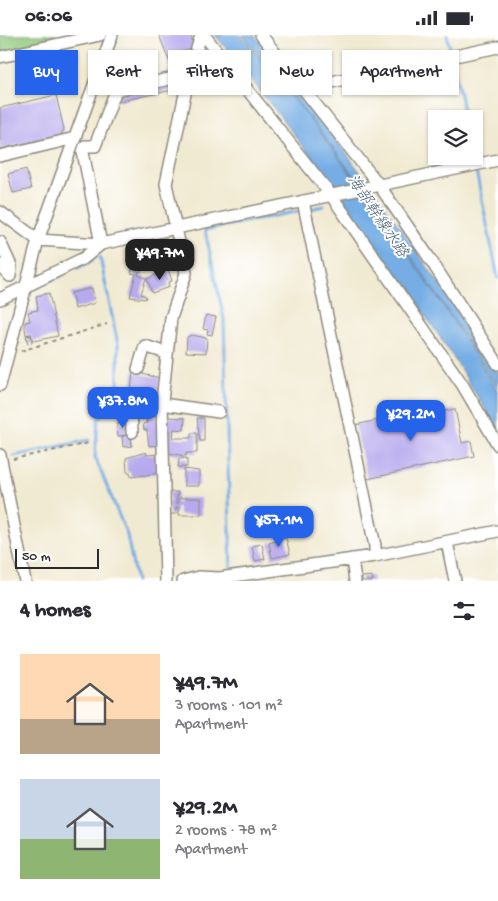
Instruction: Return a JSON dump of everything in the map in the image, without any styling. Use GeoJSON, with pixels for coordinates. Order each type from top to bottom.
{"type":"FeatureCollection","features":[{"type":"Feature","properties":{"kind":"street"},"geometry":{"type":"LineString","coordinates":[[0,385],[6,356],[38,240],[112,35]]}},
{"type":"Feature","properties":{"kind":"street"},"geometry":{"type":"LineString","coordinates":[[197,50],[202,35]]}},
{"type":"Feature","properties":{"kind":"street"},"geometry":{"type":"LineString","coordinates":[[202,35],[334,194],[462,384],[498,445]]}},
{"type":"Feature","properties":{"kind":"street"},"geometry":{"type":"LineString","coordinates":[[260,35],[272,50]]}},
{"type":"Feature","properties":{"kind":"street"},"geometry":{"type":"LineString","coordinates":[[0,57],[95,36]]}},
{"type":"Feature","properties":{"kind":"street"},"geometry":{"type":"LineString","coordinates":[[332,81],[498,47]]}},
{"type":"Feature","properties":{"kind":"street"},"geometry":{"type":"LineString","coordinates":[[101,245],[82,152],[85,146],[95,146],[116,90],[168,79]]}},
{"type":"Feature","properties":{"kind":"street"},"geometry":{"type":"LineString","coordinates":[[166,581],[162,403],[171,318],[186,273],[166,183],[185,95]]}},
{"type":"Feature","properties":{"kind":"street"},"geometry":{"type":"LineString","coordinates":[[309,95],[428,256],[498,364]]}},
{"type":"Feature","properties":{"kind":"street"},"geometry":{"type":"LineString","coordinates":[[0,156],[75,138]]}},
{"type":"Feature","properties":{"kind":"street"},"geometry":{"type":"LineString","coordinates":[[0,212],[38,240],[101,245],[498,160]]}},
{"type":"Feature","properties":{"kind":"street"},"geometry":{"type":"LineString","coordinates":[[303,201],[375,546],[375,557]]}},
{"type":"Feature","properties":{"kind":"street"},"geometry":{"type":"LineString","coordinates":[[0,242],[11,266],[10,276],[0,265]]}},
{"type":"Feature","properties":{"kind":"street"},"geometry":{"type":"LineString","coordinates":[[0,299],[84,258],[101,245]]}},
{"type":"Feature","properties":{"kind":"street"},"geometry":{"type":"LineString","coordinates":[[138,369],[145,346],[166,353]]}},
{"type":"Feature","properties":{"kind":"street"},"geometry":{"type":"LineString","coordinates":[[132,433],[131,407],[137,399],[219,412]]}},
{"type":"Feature","properties":{"kind":"street"},"geometry":{"type":"LineString","coordinates":[[1,461],[26,581]]}},
{"type":"Feature","properties":{"kind":"street"},"geometry":{"type":"LineString","coordinates":[[184,581],[199,577],[266,576],[352,559],[375,557],[498,531]]}},
{"type":"Feature","properties":{"kind":"street"},"geometry":{"type":"LineString","coordinates":[[447,542],[455,581]]}},
{"type":"Feature","properties":{"kind":"street"},"geometry":{"type":"LineString","coordinates":[[352,559],[355,581]]}},
{"type":"Feature","properties":{"kind":"path"},"geometry":{"type":"LineString","coordinates":[[6,356],[107,324]]}},
{"type":"Feature","properties":{"kind":"path"},"geometry":{"type":"LineString","coordinates":[[1,461],[89,443]]}},
{"type":"Feature","properties":{"kind":"green space"},"geometry":{"type":"Polygon","coordinates":[[[0,35],[55,35],[57,41],[15,50],[3,53],[0,35]]]}},
{"type":"Feature","properties":{"kind":"water"},"geometry":{"type":"Polygon","coordinates":[[[215,35],[241,35],[261,59],[261,92],[251,78],[251,50],[228,50],[215,35]]]}},
{"type":"Feature","properties":{"kind":"water"},"geometry":{"type":"Polygon","coordinates":[[[243,35],[254,35],[266,50],[261,50],[261,57],[243,35]]]}},
{"type":"Feature","properties":{"kind":"water","name":"海部幹線水路"},"geometry":{"type":"Polygon","coordinates":[[[264,95],[291,95],[371,201],[445,308],[498,391],[498,431],[420,307],[264,95]]]}},
{"type":"Feature","properties":{"kind":"water"},"geometry":{"type":"Polygon","coordinates":[[[291,95],[302,95],[381,201],[441,286],[498,373],[498,388],[408,252],[291,95]]]}},
{"type":"Feature","properties":{"kind":"building"},"geometry":{"type":"Polygon","coordinates":[[[159,35],[190,35],[195,47],[188,50],[168,50],[168,58],[159,35]]]}},
{"type":"Feature","properties":{"kind":"building"},"geometry":{"type":"Polygon","coordinates":[[[168,83],[168,91],[158,93],[158,85],[168,83]]]}},
{"type":"Feature","properties":{"kind":"building"},"geometry":{"type":"Polygon","coordinates":[[[56,95],[64,129],[61,135],[0,149],[0,108],[56,95]]]}},
{"type":"Feature","properties":{"kind":"building"},"geometry":{"type":"Polygon","coordinates":[[[118,95],[149,95],[120,101],[118,95]]]}},
{"type":"Feature","properties":{"kind":"building"},"geometry":{"type":"Polygon","coordinates":[[[26,169],[31,189],[13,193],[8,174],[26,169]]]}},
{"type":"Feature","properties":{"kind":"building"},"geometry":{"type":"Polygon","coordinates":[[[136,256],[145,259],[141,272],[139,271],[138,275],[146,278],[141,294],[146,296],[145,299],[130,297],[136,274],[131,273],[136,256]]]}},
{"type":"Feature","properties":{"kind":"building"},"geometry":{"type":"Polygon","coordinates":[[[168,269],[172,281],[168,282],[169,287],[152,293],[147,279],[168,269]]]}},
{"type":"Feature","properties":{"kind":"building"},"geometry":{"type":"Polygon","coordinates":[[[92,288],[95,303],[75,309],[71,293],[92,288]]]}},
{"type":"Feature","properties":{"kind":"building"},"geometry":{"type":"Polygon","coordinates":[[[49,293],[58,336],[33,341],[31,334],[26,335],[25,322],[30,321],[28,312],[38,310],[36,296],[49,293]]]}},
{"type":"Feature","properties":{"kind":"building"},"geometry":{"type":"Polygon","coordinates":[[[206,315],[216,317],[212,335],[207,334],[208,330],[203,329],[206,315]]]}},
{"type":"Feature","properties":{"kind":"building"},"geometry":{"type":"Polygon","coordinates":[[[31,335],[32,343],[28,344],[26,336],[31,335]]]}},
{"type":"Feature","properties":{"kind":"building"},"geometry":{"type":"Polygon","coordinates":[[[191,335],[207,338],[206,353],[186,352],[187,337],[191,335]]]}},
{"type":"Feature","properties":{"kind":"building"},"geometry":{"type":"Polygon","coordinates":[[[133,372],[160,378],[158,395],[131,392],[133,372]]]}},
{"type":"Feature","properties":{"kind":"building"},"geometry":{"type":"Polygon","coordinates":[[[438,407],[439,412],[455,409],[462,443],[471,441],[474,456],[367,479],[355,425],[438,407]]]}},
{"type":"Feature","properties":{"kind":"building"},"geometry":{"type":"Polygon","coordinates":[[[154,412],[154,416],[157,416],[161,445],[149,446],[147,430],[144,430],[143,424],[147,423],[146,413],[154,412]]]}},
{"type":"Feature","properties":{"kind":"building"},"geometry":{"type":"Polygon","coordinates":[[[167,417],[185,418],[184,430],[174,429],[173,438],[191,438],[191,433],[197,433],[197,453],[186,453],[186,456],[167,453],[167,417]]]}},
{"type":"Feature","properties":{"kind":"building"},"geometry":{"type":"Polygon","coordinates":[[[197,418],[204,418],[204,441],[200,441],[197,418]]]}},
{"type":"Feature","properties":{"kind":"building"},"geometry":{"type":"Polygon","coordinates":[[[128,423],[129,435],[118,436],[117,424],[128,423]]]}},
{"type":"Feature","properties":{"kind":"building"},"geometry":{"type":"Polygon","coordinates":[[[131,435],[132,446],[123,447],[122,436],[131,435]]]}},
{"type":"Feature","properties":{"kind":"building"},"geometry":{"type":"Polygon","coordinates":[[[146,452],[147,455],[158,454],[160,473],[131,477],[130,472],[127,472],[126,458],[146,452]]]}},
{"type":"Feature","properties":{"kind":"building"},"geometry":{"type":"Polygon","coordinates":[[[179,458],[187,458],[187,467],[178,467],[179,458]]]}},
{"type":"Feature","properties":{"kind":"building"},"geometry":{"type":"Polygon","coordinates":[[[184,469],[199,471],[199,486],[184,486],[184,469]]]}},
{"type":"Feature","properties":{"kind":"building"},"geometry":{"type":"Polygon","coordinates":[[[170,492],[178,492],[176,503],[179,503],[179,498],[201,498],[201,515],[179,515],[179,507],[176,507],[176,514],[169,514],[170,492]]]}},
{"type":"Feature","properties":{"kind":"building"},"geometry":{"type":"Polygon","coordinates":[[[286,538],[290,554],[272,558],[269,543],[286,538]]]}},
{"type":"Feature","properties":{"kind":"building"},"geometry":{"type":"Polygon","coordinates":[[[262,544],[265,559],[255,561],[252,546],[262,544]]]}},
{"type":"Feature","properties":{"kind":"building"},"geometry":{"type":"Polygon","coordinates":[[[372,576],[373,581],[362,581],[362,577],[372,576]]]}},
{"type":"Feature","properties":{"kind":"waterway"},"geometry":{"type":"LineString","coordinates":[[447,35],[451,50]]}},
{"type":"Feature","properties":{"kind":"waterway"},"geometry":{"type":"LineString","coordinates":[[163,75],[168,74]]}},
{"type":"Feature","properties":{"kind":"waterway"},"geometry":{"type":"LineString","coordinates":[[459,90],[463,110]]}},
{"type":"Feature","properties":{"kind":"waterway"},"geometry":{"type":"LineString","coordinates":[[476,171],[498,278]]}},
{"type":"Feature","properties":{"kind":"waterway"},"geometry":{"type":"LineString","coordinates":[[310,209],[324,206]]}},
{"type":"Feature","properties":{"kind":"waterway"},"geometry":{"type":"LineString","coordinates":[[231,568],[224,319],[205,230],[300,211]]}},
{"type":"Feature","properties":{"kind":"waterway"},"geometry":{"type":"LineString","coordinates":[[100,257],[118,345],[118,389],[98,420],[95,457],[127,535],[136,581]]}},
{"type":"Feature","properties":{"kind":"waterway"},"geometry":{"type":"LineString","coordinates":[[78,268],[93,260]]}},
{"type":"Feature","properties":{"kind":"waterway"},"geometry":{"type":"LineString","coordinates":[[36,288],[64,274]]}},
{"type":"Feature","properties":{"kind":"waterway"},"geometry":{"type":"LineString","coordinates":[[14,456],[89,440]]}},
{"type":"Feature","properties":{"kind":"waterway"},"geometry":{"type":"LineString","coordinates":[[174,578],[183,576]]}}]}
